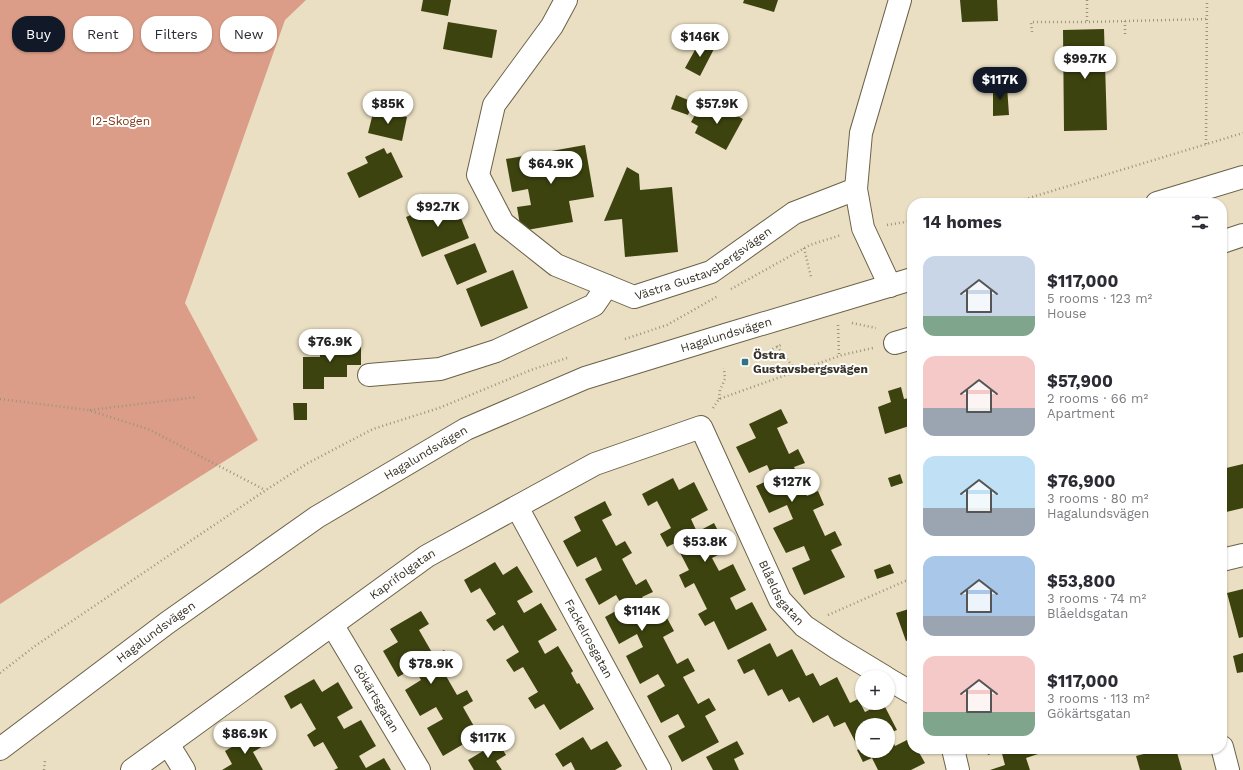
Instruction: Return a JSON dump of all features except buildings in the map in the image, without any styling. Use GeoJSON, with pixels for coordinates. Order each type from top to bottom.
{"type":"FeatureCollection","features":[{"type":"Feature","properties":{"kind":"street","name":"Västra Gustavsbergsvägen"},"geometry":{"type":"LineString","coordinates":[[566,0],[552,26],[494,105],[478,175],[503,223],[556,265],[634,297],[711,272],[794,213],[856,189]]}},
{"type":"Feature","properties":{"kind":"street"},"geometry":{"type":"LineString","coordinates":[[890,286],[863,228],[856,189],[861,133],[900,0]]}},
{"type":"Feature","properties":{"kind":"street"},"geometry":{"type":"LineString","coordinates":[[1174,198],[1243,177]]}},
{"type":"Feature","properties":{"kind":"street"},"geometry":{"type":"LineString","coordinates":[[1227,240],[1243,235]]}},
{"type":"Feature","properties":{"kind":"street","name":"Hagalundsvägen"},"geometry":{"type":"LineString","coordinates":[[0,749],[167,623],[317,517],[466,429],[585,378],[725,334],[907,281]]}},
{"type":"Feature","properties":{"kind":"street"},"geometry":{"type":"LineString","coordinates":[[369,375],[440,369],[496,351],[594,305],[607,286]]}},
{"type":"Feature","properties":{"kind":"street","name":"Kaprifolgatan"},"geometry":{"type":"LineString","coordinates":[[132,770],[333,626],[427,556],[595,464],[701,427]]}},
{"type":"Feature","properties":{"kind":"street","name":"Blåeldsgatan"},"geometry":{"type":"LineString","coordinates":[[701,427],[780,600],[804,626],[874,670]]}},
{"type":"Feature","properties":{"kind":"street","name":"Fackelrosgatan"},"geometry":{"type":"LineString","coordinates":[[517,507],[660,770]]}},
{"type":"Feature","properties":{"kind":"street"},"geometry":{"type":"LineString","coordinates":[[1227,559],[1243,555]]}},
{"type":"Feature","properties":{"kind":"street","name":"Gökärtsgatan"},"geometry":{"type":"LineString","coordinates":[[333,626],[419,770]]}},
{"type":"Feature","properties":{"kind":"street","name":"Blåeldsgatan"},"geometry":{"type":"LineString","coordinates":[[895,683],[907,690]]}},
{"type":"Feature","properties":{"kind":"street"},"geometry":{"type":"LineString","coordinates":[[168,744],[184,770]]}},
{"type":"Feature","properties":{"kind":"street"},"geometry":{"type":"LineString","coordinates":[[954,754],[958,770]]}},
{"type":"Feature","properties":{"kind":"street"},"geometry":{"type":"LineString","coordinates":[[1224,754],[1228,770]]}},
{"type":"Feature","properties":{"kind":"path"},"geometry":{"type":"LineString","coordinates":[[1087,0],[1087,22]]}},
{"type":"Feature","properties":{"kind":"path"},"geometry":{"type":"LineString","coordinates":[[1206,144],[1208,0]]}},
{"type":"Feature","properties":{"kind":"path"},"geometry":{"type":"LineString","coordinates":[[1032,32],[1032,22],[1208,20]]}},
{"type":"Feature","properties":{"kind":"path"},"geometry":{"type":"LineString","coordinates":[[1125,21],[1125,34]]}},
{"type":"Feature","properties":{"kind":"path"},"geometry":{"type":"LineString","coordinates":[[1029,198],[1243,133]]}},
{"type":"Feature","properties":{"kind":"path"},"geometry":{"type":"LineString","coordinates":[[804,248],[811,277]]}},
{"type":"Feature","properties":{"kind":"path"},"geometry":{"type":"LineString","coordinates":[[832,326],[853,322],[883,330],[905,340]]}},
{"type":"Feature","properties":{"kind":"path"},"geometry":{"type":"LineString","coordinates":[[838,325],[839,356]]}},
{"type":"Feature","properties":{"kind":"path"},"geometry":{"type":"LineString","coordinates":[[719,399],[839,356],[905,340]]}},
{"type":"Feature","properties":{"kind":"path"},"geometry":{"type":"LineString","coordinates":[[758,356],[784,343]]}},
{"type":"Feature","properties":{"kind":"path"},"geometry":{"type":"LineString","coordinates":[[777,346],[796,371]]}},
{"type":"Feature","properties":{"kind":"path"},"geometry":{"type":"LineString","coordinates":[[701,427],[719,399],[720,390],[725,379],[724,368]]}},
{"type":"Feature","properties":{"kind":"path"},"geometry":{"type":"LineString","coordinates":[[88,410],[197,397]]}},
{"type":"Feature","properties":{"kind":"path"},"geometry":{"type":"LineString","coordinates":[[0,399],[88,410],[148,429],[266,490]]}},
{"type":"Feature","properties":{"kind":"path"},"geometry":{"type":"LineString","coordinates":[[804,626],[907,580]]}},
{"type":"Feature","properties":{"kind":"path"},"geometry":{"type":"LineString","coordinates":[[44,770],[45,760]]}},
{"type":"Feature","properties":{"kind":"green space","name":"I2-Skogen"},"geometry":{"type":"Polygon","coordinates":[[[0,0],[306,0],[285,20],[277,43],[277,16],[220,16],[220,52],[274,52],[185,303],[258,440],[0,604],[0,0]]]}},
{"type":"Feature","properties":{"kind":"place","name":"Östra Gustavsbergsvägen"},"geometry":{"type":"Point","coordinates":[745,362]}}]}
